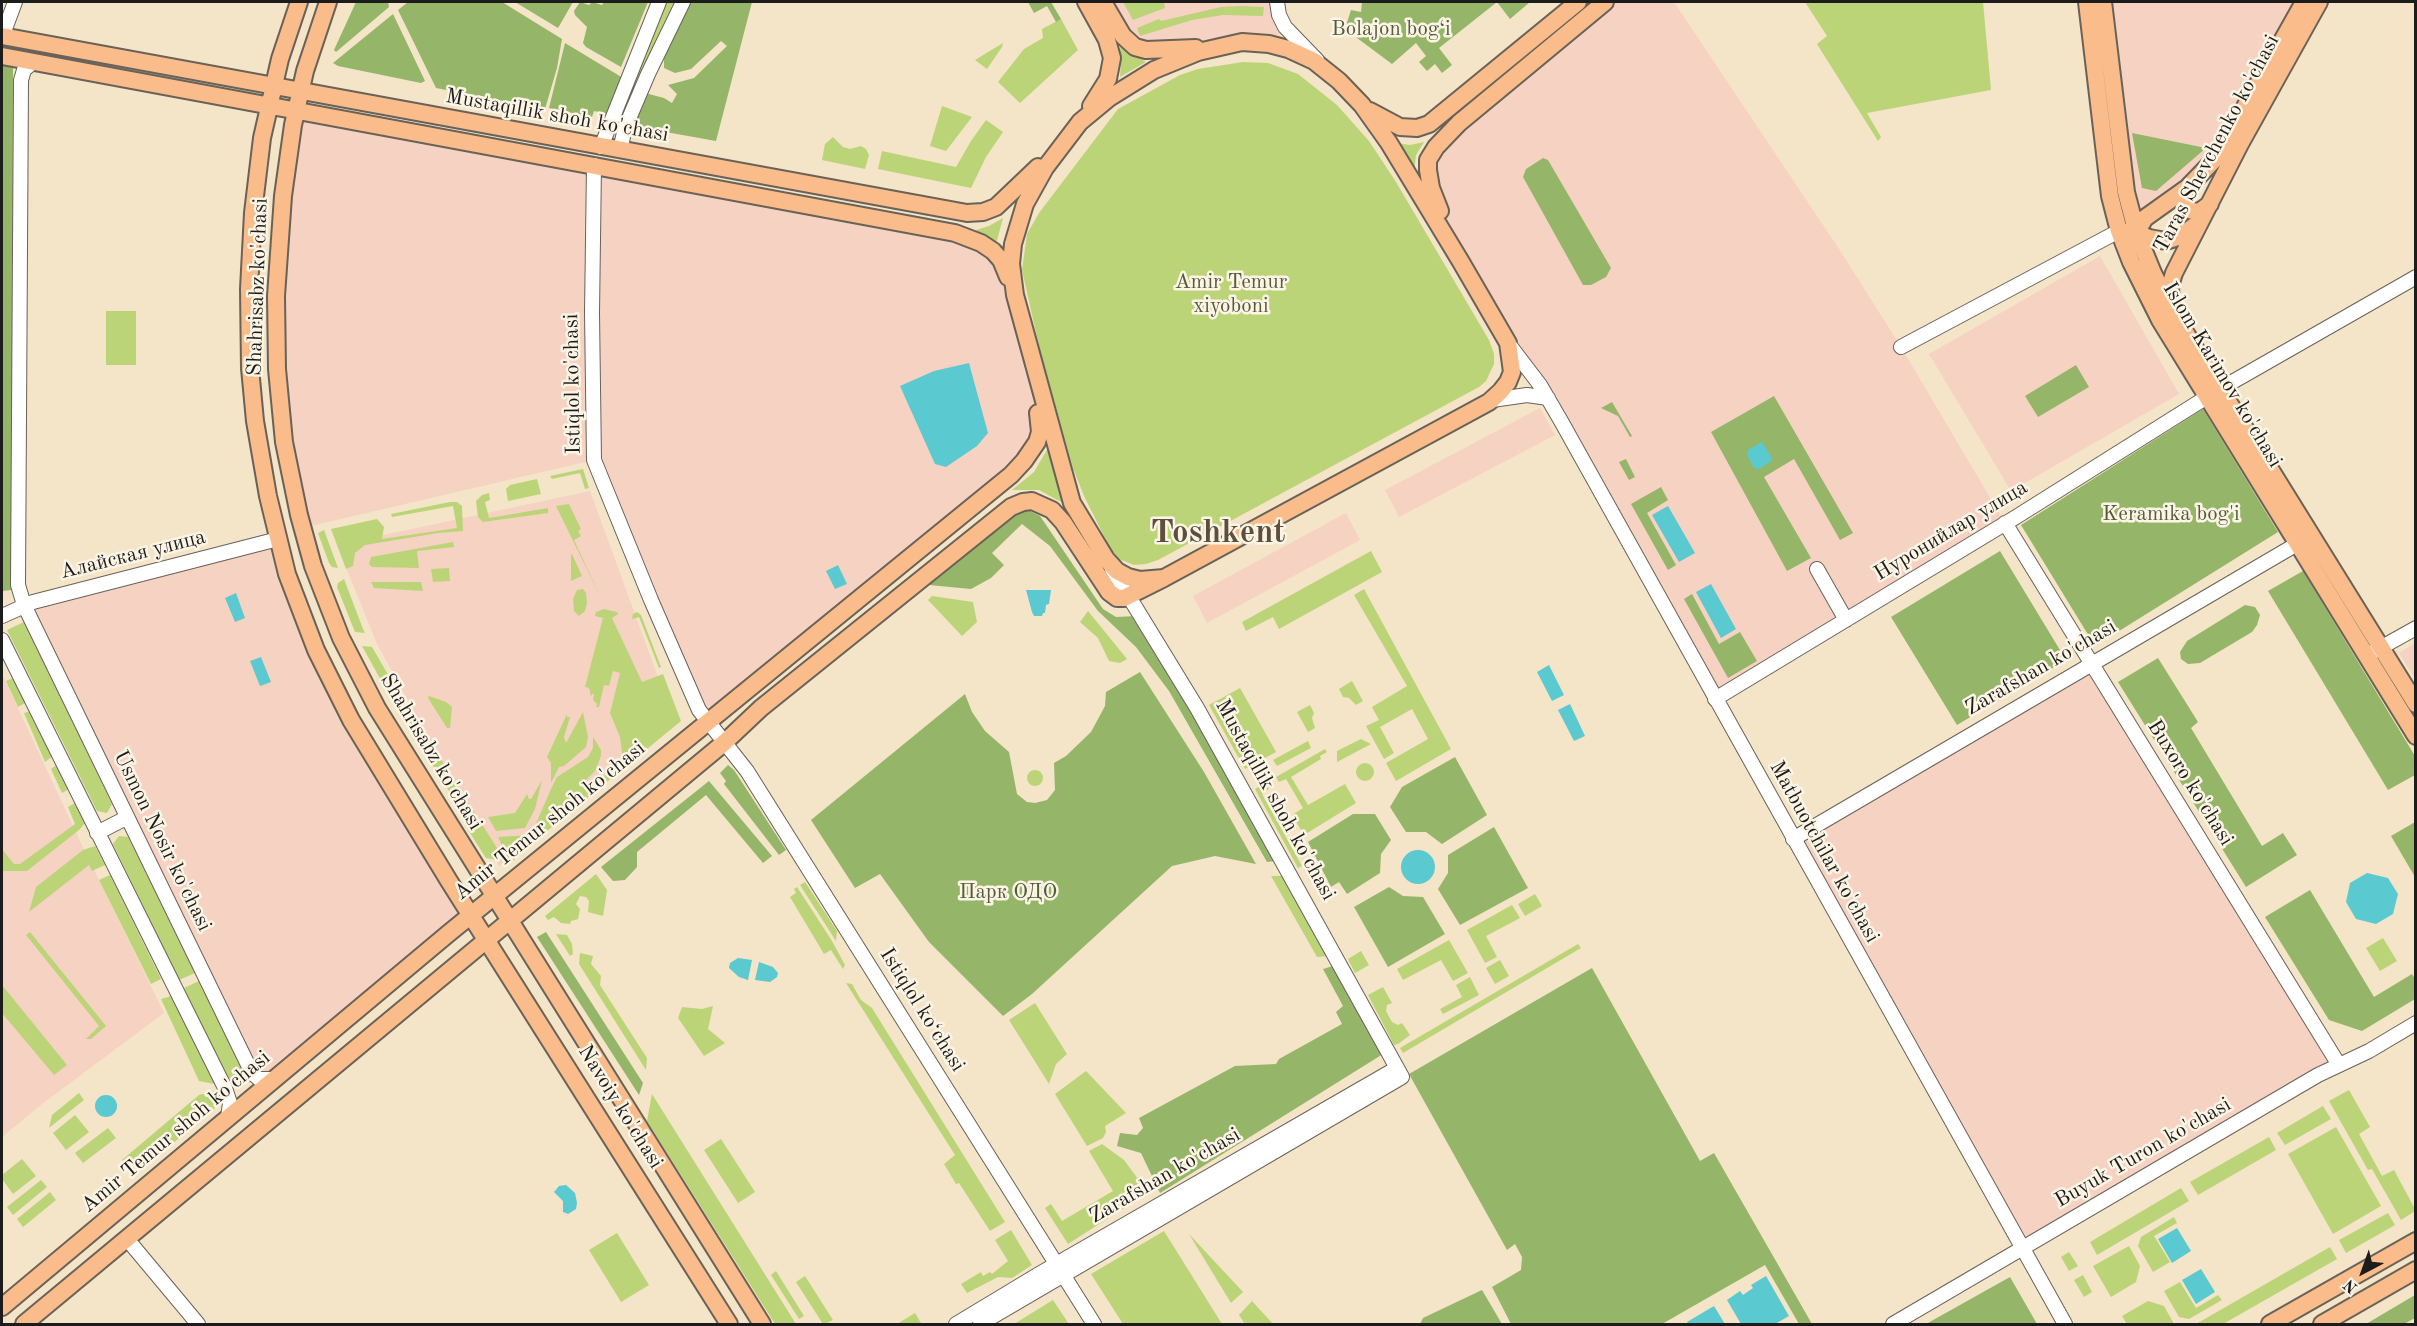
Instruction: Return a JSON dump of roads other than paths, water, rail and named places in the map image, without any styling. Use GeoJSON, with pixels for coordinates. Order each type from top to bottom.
{"type":"FeatureCollection","features":[{"type":"Feature","properties":{"kind":"main road","name":"Shahrisabz ko'chasi"},"geometry":{"type":"LineString","coordinates":[[299,2],[268,106],[258,163],[251,239],[249,342],[252,394],[259,446],[278,539],[296,600],[316,650],[338,697],[378,766],[471,914]]}},
{"type":"Feature","properties":{"kind":"main road","name":"Shahrisabz ko'chasi"},"geometry":{"type":"LineString","coordinates":[[328,2],[300,92],[285,172],[276,296],[276,345],[284,442],[299,515],[319,583],[352,662],[403,753],[508,920]]}},
{"type":"Feature","properties":{"kind":"main road"},"geometry":{"type":"LineString","coordinates":[[1086,2],[1107,40],[1112,58],[1108,79],[1034,186],[1018,223],[1012,254],[1015,295],[1069,495],[1080,518],[1106,559],[1117,571],[1128,577],[1147,580],[1164,578]]}},
{"type":"Feature","properties":{"kind":"main road"},"geometry":{"type":"LineString","coordinates":[[1103,2],[1122,36],[1138,48],[1146,50],[1215,47]]}},
{"type":"Feature","properties":{"kind":"main road"},"geometry":{"type":"LineString","coordinates":[[1362,105],[1400,128],[1417,128],[1429,124],[1578,2]]}},
{"type":"Feature","properties":{"kind":"main road"},"geometry":{"type":"LineString","coordinates":[[1461,262],[1431,188],[1428,166],[1431,155],[1439,142],[1460,123],[1605,2]]}},
{"type":"Feature","properties":{"kind":"main road","name":"Islom Karimov ko'chasi"},"geometry":{"type":"LineString","coordinates":[[2087,2],[2121,207]]}},
{"type":"Feature","properties":{"kind":"main road","name":"Islom Karimov ko'chasi"},"geometry":{"type":"LineString","coordinates":[[2103,2],[2121,207],[2119,231],[2131,262],[2152,306],[2213,393],[2374,652],[2415,736]]}},
{"type":"Feature","properties":{"kind":"main road","name":"Taras Shevchenko ko'chasi"},"geometry":{"type":"LineString","coordinates":[[2131,262],[2141,222],[2187,188],[2224,148],[2304,2]]}},
{"type":"Feature","properties":{"kind":"main road","name":"Taras Shevchenko ko'chasi"},"geometry":{"type":"LineString","coordinates":[[2172,312],[2170,290],[2172,278],[2240,144],[2319,2]]}},
{"type":"Feature","properties":{"kind":"main road","name":"Mustaqillik shoh ko'chasi"},"geometry":{"type":"LineString","coordinates":[[2,37],[952,211],[979,213],[993,209],[1005,201],[1077,126]]}},
{"type":"Feature","properties":{"kind":"main road"},"geometry":{"type":"LineString","coordinates":[[24,1324],[725,742],[761,708],[1011,507],[1019,503],[1035,502],[1052,510],[1063,522],[1109,592],[1119,598],[1130,596],[1492,399],[1506,385],[1511,374],[1512,361],[1508,343],[1461,262],[1401,163],[1362,105],[1339,81],[1314,61],[1296,52],[1269,44],[1242,42],[1215,47],[1190,54],[1148,74],[1108,98],[1077,126]]}},
{"type":"Feature","properties":{"kind":"main road","name":"Mustaqillik shoh ko'chasi"},"geometry":{"type":"LineString","coordinates":[[2,56],[955,233],[981,243],[996,253],[1004,265],[1015,295]]}},
{"type":"Feature","properties":{"kind":"main road"},"geometry":{"type":"LineString","coordinates":[[2187,188],[2182,200],[2188,210],[2206,211]]}},
{"type":"Feature","properties":{"kind":"main road"},"geometry":{"type":"LineString","coordinates":[[2121,207],[2127,226],[2137,234],[2156,240],[2170,240],[2189,231],[2206,211]]}},
{"type":"Feature","properties":{"kind":"main road","name":"Taras Shevchenko ko'chasi"},"geometry":{"type":"LineString","coordinates":[[2121,207],[2140,213],[2154,211]]}},
{"type":"Feature","properties":{"kind":"main road","name":"Islom Karimov ko'chasi"},"geometry":{"type":"LineString","coordinates":[[2137,234],[2172,312],[2213,393]]}},
{"type":"Feature","properties":{"kind":"main road","name":"Amir Temur shoh ko'chasi"},"geometry":{"type":"LineString","coordinates":[[2,1308],[471,914],[987,494],[1024,461],[1035,446],[1040,432],[1024,329]]}},
{"type":"Feature","properties":{"kind":"main road","name":"Islom Karimov ko'chasi"},"geometry":{"type":"LineString","coordinates":[[2374,652],[2415,704]]}},
{"type":"Feature","properties":{"kind":"main road","name":"Navoiy ko'chasi"},"geometry":{"type":"LineString","coordinates":[[471,914],[729,1324]]}},
{"type":"Feature","properties":{"kind":"main road","name":"Navoiy ko'chasi"},"geometry":{"type":"LineString","coordinates":[[508,920],[762,1324]]}},
{"type":"Feature","properties":{"kind":"main road"},"geometry":{"type":"LineString","coordinates":[[327,1035],[346,1057]]}},
{"type":"Feature","properties":{"kind":"main road"},"geometry":{"type":"LineString","coordinates":[[2270,1324],[2415,1241]]}},
{"type":"Feature","properties":{"kind":"main road"},"geometry":{"type":"LineString","coordinates":[[2322,1324],[2415,1270]]}},
{"type":"Feature","properties":{"kind":"street"},"geometry":{"type":"LineString","coordinates":[[2,37],[15,2]]}},
{"type":"Feature","properties":{"kind":"street"},"geometry":{"type":"LineString","coordinates":[[602,147],[659,2]]}},
{"type":"Feature","properties":{"kind":"street"},"geometry":{"type":"LineString","coordinates":[[620,150],[634,107],[683,2]]}},
{"type":"Feature","properties":{"kind":"street"},"geometry":{"type":"LineString","coordinates":[[1277,2],[1280,18],[1287,30],[1339,81]]}},
{"type":"Feature","properties":{"kind":"street","name":"Usmon Nosir ko'chasi"},"geometry":{"type":"LineString","coordinates":[[33,62],[24,70],[21,80],[18,585],[24,605],[126,818],[252,1073],[259,1079],[274,1079]]}},
{"type":"Feature","properties":{"kind":"street","name":"Istiqlol ko'chasi"},"geometry":{"type":"LineString","coordinates":[[594,165],[592,313],[594,460],[691,694],[708,721]]}},
{"type":"Feature","properties":{"kind":"street"},"geometry":{"type":"LineString","coordinates":[[1901,347],[2119,231]]}},
{"type":"Feature","properties":{"kind":"street","name":"Нуронийлар улица"},"geometry":{"type":"LineString","coordinates":[[1715,699],[2005,524],[2213,393],[2415,277]]}},
{"type":"Feature","properties":{"kind":"street","name":"Matbuotchilar ko'chasi"},"geometry":{"type":"LineString","coordinates":[[1508,343],[1548,398],[2065,1324]]}},
{"type":"Feature","properties":{"kind":"street"},"geometry":{"type":"LineString","coordinates":[[1492,399],[1527,395],[1548,398]]}},
{"type":"Feature","properties":{"kind":"street","name":"Buxoro ko'chasi"},"geometry":{"type":"LineString","coordinates":[[2005,524],[2339,1065]]}},
{"type":"Feature","properties":{"kind":"street","name":"Алайская улица"},"geometry":{"type":"LineString","coordinates":[[2,616],[24,605],[278,539]]}},
{"type":"Feature","properties":{"kind":"street","name":"Zarafshan ko'chasi"},"geometry":{"type":"LineString","coordinates":[[1793,839],[2304,540]]}},
{"type":"Feature","properties":{"kind":"street","name":"Mustaqillik shoh ko'chasi"},"geometry":{"type":"LineString","coordinates":[[1106,559],[1130,596],[1270,837],[1400,1072]]}},
{"type":"Feature","properties":{"kind":"street"},"geometry":{"type":"LineString","coordinates":[[1817,569],[1846,620]]}},
{"type":"Feature","properties":{"kind":"street"},"geometry":{"type":"LineString","coordinates":[[2374,652],[2415,628]]}},
{"type":"Feature","properties":{"kind":"street"},"geometry":{"type":"LineString","coordinates":[[2,640],[225,1088],[230,1104],[228,1118]]}},
{"type":"Feature","properties":{"kind":"street","name":"Istiqlol ko‘chasi"},"geometry":{"type":"LineString","coordinates":[[708,721],[747,771],[1094,1324]]}},
{"type":"Feature","properties":{"kind":"street"},"geometry":{"type":"LineString","coordinates":[[98,833],[126,818]]}},
{"type":"Feature","properties":{"kind":"street","name":"Buyuk Turon ko'chasi"},"geometry":{"type":"LineString","coordinates":[[1893,1324],[2318,1075],[2369,1051],[2415,1023]]}},
{"type":"Feature","properties":{"kind":"street","name":"Zarafshan ko'chasi"},"geometry":{"type":"LineString","coordinates":[[956,1324],[1060,1269],[1400,1072]]}},
{"type":"Feature","properties":{"kind":"street"},"geometry":{"type":"LineString","coordinates":[[127,1239],[198,1324]]}},
{"type":"Feature","properties":{"kind":"street","name":"Zarafshan ko'chasi"},"geometry":{"type":"LineString","coordinates":[[980,1324],[1060,1269]]}},
{"type":"Feature","properties":{"kind":"water"},"geometry":{"type":"Polygon","coordinates":[[[969,363],[988,433],[977,446],[946,467],[935,464],[900,386],[934,371],[969,363]]]}},
{"type":"Feature","properties":{"kind":"water"},"geometry":{"type":"Polygon","coordinates":[[[1762,442],[1772,458],[1759,469],[1754,468],[1747,455],[1748,450],[1762,442]]]}},
{"type":"Feature","properties":{"kind":"water"},"geometry":{"type":"Polygon","coordinates":[[[1668,506],[1695,553],[1679,562],[1652,515],[1668,506]]]}},
{"type":"Feature","properties":{"kind":"water"},"geometry":{"type":"Polygon","coordinates":[[[838,565],[847,584],[835,589],[826,571],[838,565]]]}},
{"type":"Feature","properties":{"kind":"water"},"geometry":{"type":"Polygon","coordinates":[[[1711,584],[1736,629],[1721,638],[1696,592],[1711,584]]]}},
{"type":"Feature","properties":{"kind":"water"},"geometry":{"type":"Polygon","coordinates":[[[1026,590],[1051,590],[1049,604],[1046,605],[1042,616],[1034,616],[1026,590]]]}},
{"type":"Feature","properties":{"kind":"water"},"geometry":{"type":"Polygon","coordinates":[[[236,593],[245,618],[235,622],[225,598],[236,593]]]}},
{"type":"Feature","properties":{"kind":"water"},"geometry":{"type":"Polygon","coordinates":[[[261,657],[271,682],[260,686],[250,661],[261,657]]]}},
{"type":"Feature","properties":{"kind":"water"},"geometry":{"type":"Polygon","coordinates":[[[1549,665],[1564,695],[1552,701],[1537,672],[1549,665]]]}},
{"type":"Feature","properties":{"kind":"water"},"geometry":{"type":"Polygon","coordinates":[[[1570,704],[1585,736],[1574,741],[1558,710],[1570,704]]]}},
{"type":"Feature","properties":{"kind":"water"},"geometry":{"type":"Polygon","coordinates":[[[1418,850],[1430,855],[1435,867],[1430,879],[1418,884],[1406,879],[1401,867],[1406,855],[1418,850]]]}},
{"type":"Feature","properties":{"kind":"water"},"geometry":{"type":"Polygon","coordinates":[[[2367,873],[2388,878],[2398,894],[2393,914],[2376,924],[2356,919],[2346,902],[2350,883],[2367,873]]]}},
{"type":"Feature","properties":{"kind":"water"},"geometry":{"type":"Polygon","coordinates":[[[738,958],[752,960],[748,980],[739,977],[729,968],[730,963],[738,958]]]}},
{"type":"Feature","properties":{"kind":"water"},"geometry":{"type":"Polygon","coordinates":[[[759,962],[773,967],[778,973],[777,977],[770,982],[755,980],[759,962]]]}},
{"type":"Feature","properties":{"kind":"water"},"geometry":{"type":"Polygon","coordinates":[[[102,1095],[110,1095],[117,1102],[117,1110],[110,1117],[102,1117],[95,1110],[95,1102],[102,1095]]]}},
{"type":"Feature","properties":{"kind":"water"},"geometry":{"type":"Polygon","coordinates":[[[566,1185],[575,1193],[577,1203],[576,1209],[568,1214],[563,1212],[563,1201],[554,1192],[559,1186],[566,1185]]]}},
{"type":"Feature","properties":{"kind":"water"},"geometry":{"type":"Polygon","coordinates":[[[2177,1228],[2191,1251],[2172,1263],[2158,1239],[2177,1228]]]}},
{"type":"Feature","properties":{"kind":"water"},"geometry":{"type":"Polygon","coordinates":[[[2201,1269],[2215,1292],[2196,1304],[2182,1280],[2201,1269]]]}},
{"type":"Feature","properties":{"kind":"water"},"geometry":{"type":"Polygon","coordinates":[[[1766,1276],[1789,1316],[1775,1324],[1741,1324],[1727,1300],[1740,1291],[1743,1295],[1753,1288],[1751,1285],[1766,1276]]]}},
{"type":"Feature","properties":{"kind":"water"},"geometry":{"type":"Polygon","coordinates":[[[1714,1306],[1725,1324],[1689,1324],[1687,1322],[1714,1306]]]}},
{"type":"Feature","properties":{"kind":"district","name":"Toshkent"},"geometry":{"type":"Point","coordinates":[1218,533]}},
{"type":"Feature","properties":{"kind":"park label","name":"Bolajon bog‘i"},"geometry":{"type":"Point","coordinates":[1391,29]}},
{"type":"Feature","properties":{"kind":"park label","name":"Amir Temur xiyoboni"},"geometry":{"type":"Point","coordinates":[1231,294]}},
{"type":"Feature","properties":{"kind":"park label","name":"Keramika bog'i"},"geometry":{"type":"Point","coordinates":[2171,514]}},
{"type":"Feature","properties":{"kind":"park label","name":"Парк ОДО"},"geometry":{"type":"Point","coordinates":[1008,892]}}]}
